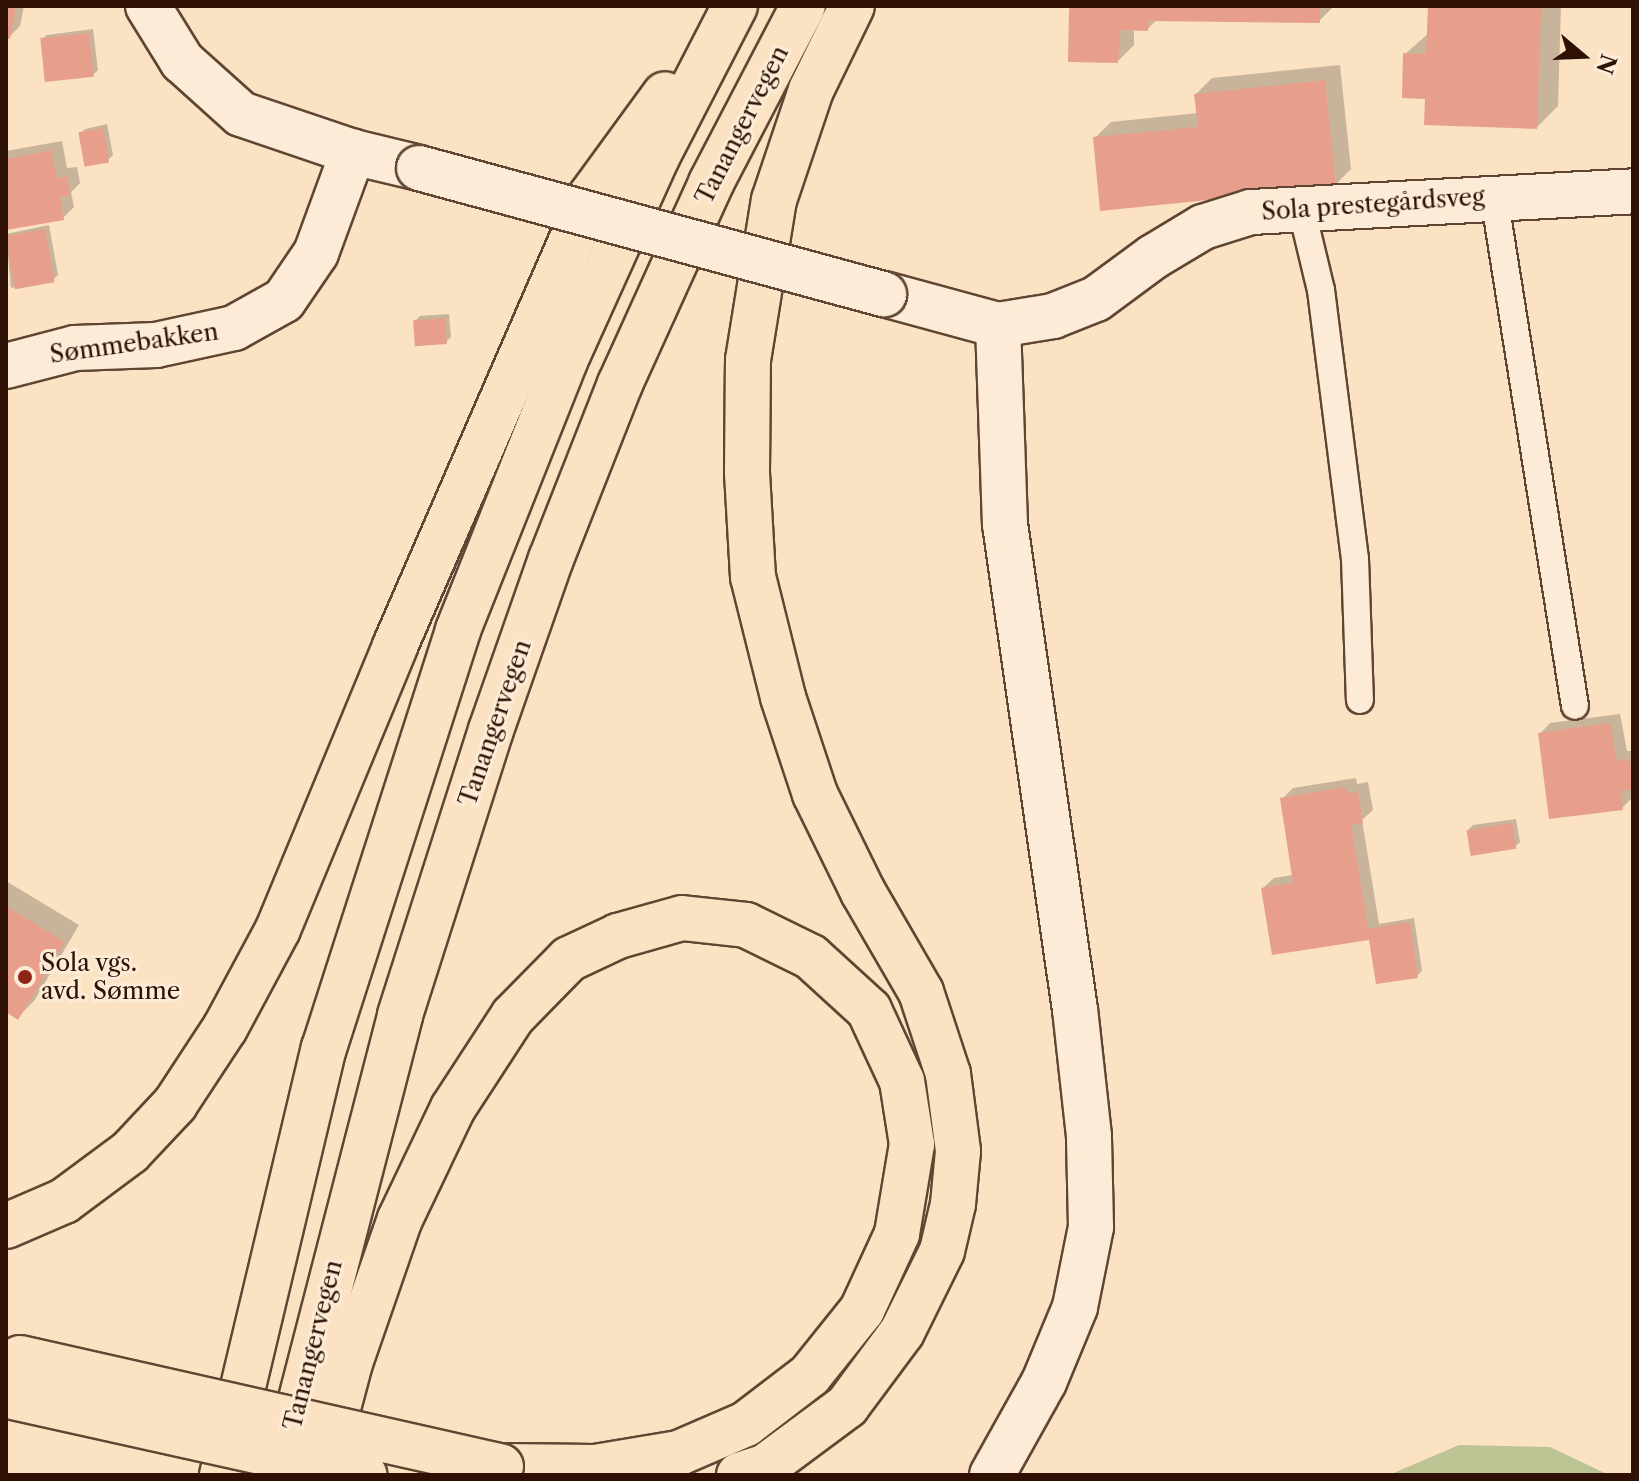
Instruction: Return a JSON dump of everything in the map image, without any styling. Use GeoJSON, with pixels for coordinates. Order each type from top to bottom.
{"type":"FeatureCollection","features":[{"type":"Feature","properties":{"kind":"highway"},"geometry":{"type":"LineString","coordinates":[[6,1226],[64,1201],[130,1152],[175,1104],[225,1028],[278,929],[401,631],[590,197],[728,6]]}},
{"type":"Feature","properties":{"kind":"highway"},"geometry":{"type":"LineString","coordinates":[[222,1475],[324,1048],[458,630],[565,361],[657,157],[735,6]]}},
{"type":"Feature","properties":{"kind":"highway","name":"Tanangervegen"},"geometry":{"type":"LineString","coordinates":[[281,1475],[400,1015],[491,730],[551,559],[620,384],[711,183],[803,6]]}},
{"type":"Feature","properties":{"kind":"highway"},"geometry":{"type":"LineString","coordinates":[[739,1475],[766,1466],[847,1406],[902,1332],[942,1251],[953,1204],[958,1151],[948,1074],[921,992],[863,892],[815,794],[783,697],[753,577],[747,472],[748,360],[774,200],[811,90],[852,6]]}},
{"type":"Feature","properties":{"kind":"highway"},"geometry":{"type":"LineString","coordinates":[[11,1376],[501,1466],[595,1467],[679,1453],[746,1424],[810,1375],[862,1310],[897,1234],[912,1144],[902,1081],[869,1010],[811,957],[746,925],[682,918],[618,936],[569,959],[513,1016],[453,1108],[400,1219],[350,1363],[321,1475]]}},
{"type":"Feature","properties":{"kind":"highway"},"geometry":{"type":"LineString","coordinates":[[11,1376],[364,1475]]}},
{"type":"Feature","properties":{"kind":"street"},"geometry":{"type":"LineString","coordinates":[[148,6],[182,61],[241,114],[353,152],[998,325],[1005,525],[1075,1010],[1089,1136],[1091,1227],[1075,1307],[1044,1382],[992,1475]]}},
{"type":"Feature","properties":{"kind":"street","name":"Sømmebakken"},"geometry":{"type":"LineString","coordinates":[[6,366],[75,348],[156,345],[234,328],[284,300],[316,253],[353,152]]}},
{"type":"Feature","properties":{"kind":"street","name":"Sola prestegårdsveg"},"geometry":{"type":"LineString","coordinates":[[998,325],[1053,316],[1096,299],[1153,257],[1203,227],[1251,212],[1494,196],[1633,191]]}},
{"type":"Feature","properties":{"kind":"lane"},"geometry":{"type":"LineString","coordinates":[[1494,196],[1575,706]]}},
{"type":"Feature","properties":{"kind":"lane"},"geometry":{"type":"LineString","coordinates":[[1301,207],[1321,290],[1355,559],[1360,700]]}},
{"type":"Feature","properties":{"kind":"green space"},"geometry":{"type":"Polygon","coordinates":[[[1459,1445],[1550,1447],[1609,1475],[1389,1475],[1459,1445]]]}},
{"type":"Feature","properties":{"kind":"building"},"geometry":{"type":"Polygon","coordinates":[[[6,6],[16,6],[10,39],[6,38],[6,6]]]}},
{"type":"Feature","properties":{"kind":"building"},"geometry":{"type":"Polygon","coordinates":[[[1073,6],[1320,6],[1320,23],[1149,21],[1148,31],[1120,30],[1118,63],[1068,62],[1069,9],[1073,6]]]}},
{"type":"Feature","properties":{"kind":"building"},"geometry":{"type":"Polygon","coordinates":[[[1428,6],[1541,6],[1537,129],[1424,125],[1425,99],[1402,98],[1403,53],[1426,54],[1428,6]]]}},
{"type":"Feature","properties":{"kind":"building"},"geometry":{"type":"Polygon","coordinates":[[[89,33],[94,77],[45,82],[40,38],[89,33]]]}},
{"type":"Feature","properties":{"kind":"building"},"geometry":{"type":"Polygon","coordinates":[[[1325,80],[1336,187],[1100,211],[1093,137],[1198,127],[1194,94],[1325,80]]]}},
{"type":"Feature","properties":{"kind":"building"},"geometry":{"type":"Polygon","coordinates":[[[103,128],[109,162],[84,167],[78,132],[103,128]]]}},
{"type":"Feature","properties":{"kind":"building"},"geometry":{"type":"Polygon","coordinates":[[[51,150],[57,178],[67,176],[70,195],[60,197],[64,220],[6,230],[6,159],[51,150]]]}},
{"type":"Feature","properties":{"kind":"building"},"geometry":{"type":"Polygon","coordinates":[[[45,229],[54,282],[15,289],[6,236],[45,229]]]}},
{"type":"Feature","properties":{"kind":"building"},"geometry":{"type":"Polygon","coordinates":[[[445,318],[447,344],[415,346],[413,320],[445,318]]]}},
{"type":"Feature","properties":{"kind":"building"},"geometry":{"type":"Polygon","coordinates":[[[1610,723],[1617,761],[1630,759],[1633,789],[1620,791],[1623,810],[1549,819],[1538,733],[1610,723]]]}},
{"type":"Feature","properties":{"kind":"building"},"geometry":{"type":"Polygon","coordinates":[[[1346,787],[1347,793],[1358,792],[1363,823],[1351,825],[1368,929],[1410,922],[1418,978],[1376,984],[1369,940],[1272,955],[1261,888],[1293,883],[1280,798],[1346,787]]]}},
{"type":"Feature","properties":{"kind":"building"},"geometry":{"type":"Polygon","coordinates":[[[1512,823],[1516,849],[1471,856],[1467,830],[1512,823]]]}},
{"type":"Feature","properties":{"kind":"building","name":"Sola vgs. avd. Sømme"},"geometry":{"type":"Polygon","coordinates":[[[6,906],[65,942],[18,1020],[6,1012],[6,906]]]}},
{"type":"Feature","properties":{"kind":"place","name":"Sola vgs. avd. Sømme"},"geometry":{"type":"Point","coordinates":[25,977]}}]}
